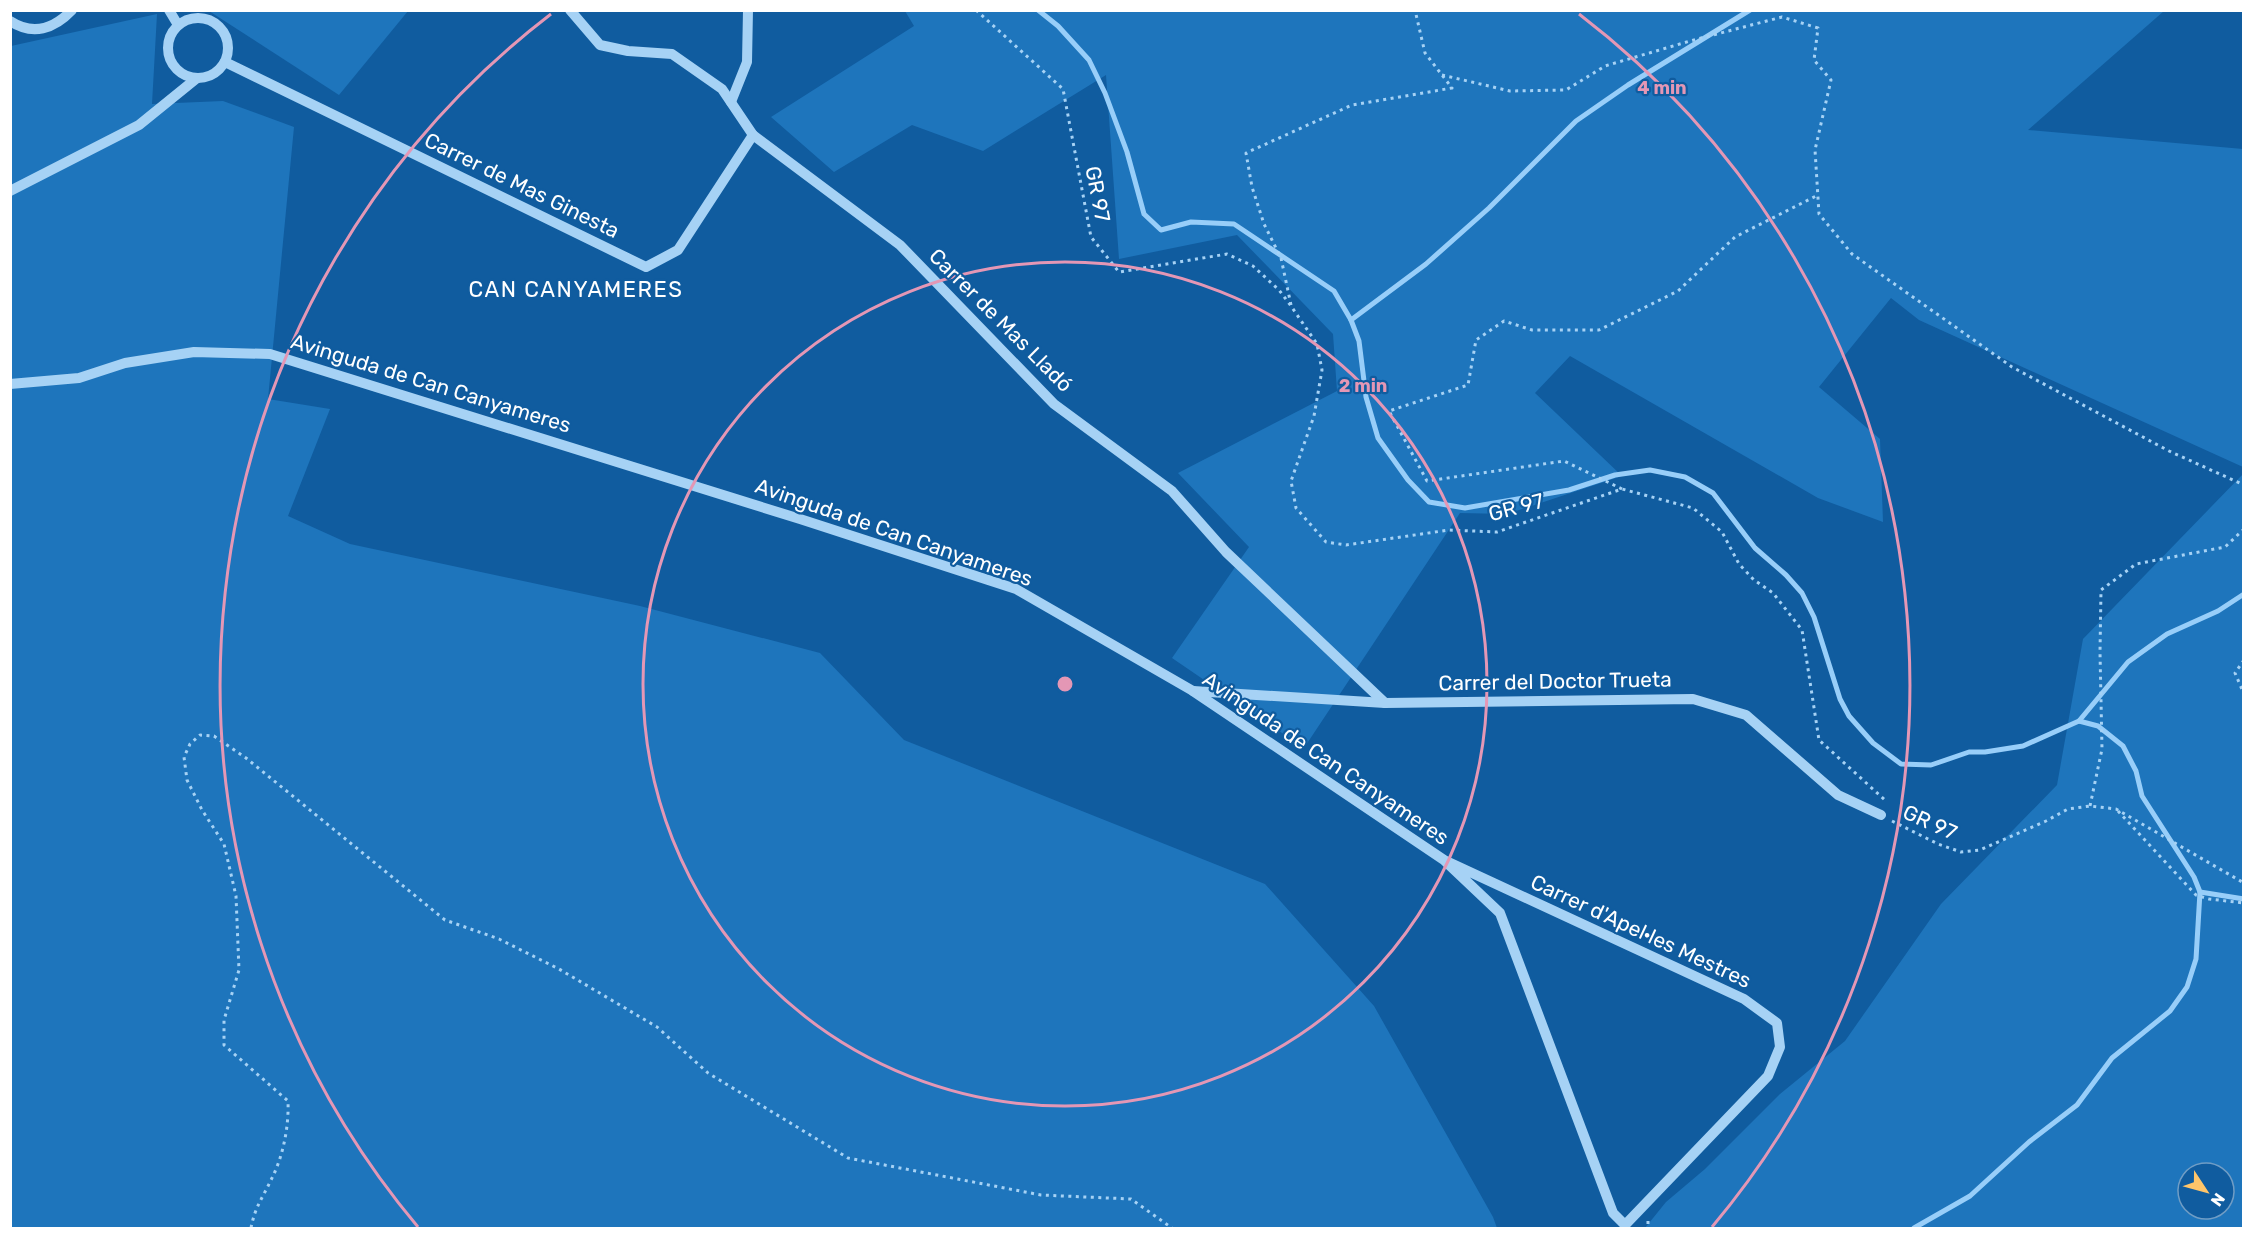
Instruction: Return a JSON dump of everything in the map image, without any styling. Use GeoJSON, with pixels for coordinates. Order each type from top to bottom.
{"type":"FeatureCollection","features":[{"type":"Feature","properties":{"kind":"street"},"geometry":{"type":"LineString","coordinates":[[10,21],[31,29],[46,28],[61,22],[72,10]]}},
{"type":"Feature","properties":{"kind":"street"},"geometry":{"type":"LineString","coordinates":[[170,10],[178,26]]}},
{"type":"Feature","properties":{"kind":"street","name":"Carrer de Mas Lladó"},"geometry":{"type":"LineString","coordinates":[[570,10],[600,45],[628,51],[672,54],[722,88],[753,135],[900,245],[1054,404],[1172,491],[1226,552],[1385,703]]}},
{"type":"Feature","properties":{"kind":"street"},"geometry":{"type":"LineString","coordinates":[[731,102],[747,62],[748,10]]}},
{"type":"Feature","properties":{"kind":"street"},"geometry":{"type":"LineString","coordinates":[[10,191],[139,124],[197,78],[215,73],[225,62],[228,42],[224,32],[210,15],[188,20],[178,26],[168,44],[168,54],[178,70],[186,76],[197,78]]}},
{"type":"Feature","properties":{"kind":"street","name":"Carrer de Mas Ginesta"},"geometry":{"type":"LineString","coordinates":[[225,62],[646,267],[678,250],[753,135]]}},
{"type":"Feature","properties":{"kind":"street","name":"Avinguda de Can Canyameres"},"geometry":{"type":"LineString","coordinates":[[10,384],[79,378],[125,363],[194,352],[270,354],[789,515],[1016,589],[1193,691],[1444,860],[1500,913],[1613,1213],[1625,1225]]}},
{"type":"Feature","properties":{"kind":"street","name":"Carrer del Doctor Trueta"},"geometry":{"type":"LineString","coordinates":[[1193,691],[1385,703],[1693,699],[1746,715],[1838,795],[1881,816]]}},
{"type":"Feature","properties":{"kind":"street","name":"Carrer d'Apel·les Mestres"},"geometry":{"type":"LineString","coordinates":[[1444,860],[1744,999],[1777,1023],[1780,1047],[1768,1077],[1625,1225]]}},
{"type":"Feature","properties":{"kind":"path","name":"GR 97"},"geometry":{"type":"LineString","coordinates":[[976,10],[1063,89],[1091,237],[1119,272],[1227,254],[1253,266],[1279,290],[1292,306],[1317,344],[1323,370],[1314,416],[1291,481],[1296,508],[1326,542],[1346,545],[1449,530],[1497,532],[1622,489],[1693,507],[1722,532],[1739,564],[1754,580],[1773,594],[1802,630],[1819,740],[1886,800],[1881,816],[1938,844],[1961,852],[1980,850],[2068,809],[2090,806],[2116,809],[2244,883]]}},
{"type":"Feature","properties":{"kind":"path"},"geometry":{"type":"LineString","coordinates":[[1292,306],[1281,258],[1264,224],[1252,187],[1246,153],[1352,105],[1452,88],[1425,52],[1415,10]]}},
{"type":"Feature","properties":{"kind":"path"},"geometry":{"type":"LineString","coordinates":[[1442,75],[1510,92],[1566,90],[1605,66],[1782,17],[1818,28],[1814,60],[1831,80],[1815,150],[1819,214],[1852,254],[2012,368],[2169,451],[2244,485]]}},
{"type":"Feature","properties":{"kind":"path"},"geometry":{"type":"LineString","coordinates":[[1622,489],[1564,461],[1427,481],[1389,411],[1468,385],[1476,340],[1504,321],[1532,330],[1599,330],[1678,291],[1735,237],[1818,195]]}},
{"type":"Feature","properties":{"kind":"path"},"geometry":{"type":"LineString","coordinates":[[2090,806],[2102,749],[2101,590],[2136,564],[2225,547],[2244,529]]}},
{"type":"Feature","properties":{"kind":"path"},"geometry":{"type":"LineString","coordinates":[[2244,660],[2235,673],[2244,694]]}},
{"type":"Feature","properties":{"kind":"path"},"geometry":{"type":"LineString","coordinates":[[251,1228],[254,1211],[272,1178],[289,1123],[288,1101],[225,1045],[224,1020],[239,970],[236,896],[224,844],[202,810],[187,780],[184,757],[190,744],[200,735],[214,736],[246,758],[445,920],[499,939],[559,969],[657,1027],[708,1073],[848,1158],[1041,1195],[1131,1199],[1172,1228]]}},
{"type":"Feature","properties":{"kind":"path"},"geometry":{"type":"LineString","coordinates":[[2116,809],[2196,895],[2209,899],[2244,903]]}},
{"type":"Feature","properties":{"kind":"shaded area"},"geometry":{"type":"Polygon","coordinates":[[[408,10],[339,95],[209,11],[408,10]]]}},
{"type":"Feature","properties":{"kind":"shaded area"},"geometry":{"type":"Polygon","coordinates":[[[905,11],[2164,11],[2028,130],[2243,149],[2243,467],[1919,320],[1891,298],[1819,387],[1880,439],[1883,522],[1818,498],[1570,356],[1535,393],[1622,476],[1507,514],[1460,513],[1304,748],[1172,658],[1249,547],[1178,473],[1337,391],[1333,334],[1237,235],[1119,259],[1106,75],[983,151],[912,125],[834,172],[771,117],[914,26],[905,11]]]}},
{"type":"Feature","properties":{"kind":"shaded area"},"geometry":{"type":"Polygon","coordinates":[[[157,14],[152,104],[223,101],[294,127],[268,399],[330,409],[288,516],[350,544],[640,606],[820,653],[904,740],[1265,884],[1374,1006],[1493,1217],[1497,1228],[11,1228],[11,46],[157,14]]]}},
{"type":"Feature","properties":{"kind":"shaded area"},"geometry":{"type":"Polygon","coordinates":[[[2243,474],[2243,1228],[1645,1228],[1666,1202],[1705,1169],[1780,1094],[1845,1041],[1941,904],[2057,785],[2083,639],[2243,474]]]}},
{"type":"Feature","properties":{"kind":"waterway"},"geometry":{"type":"LineString","coordinates":[[1038,10],[1058,26],[1089,60],[1105,93],[1127,152],[1144,214],[1161,230],[1191,222],[1234,224],[1334,291],[1351,320],[1359,341],[1366,397],[1378,438],[1408,480],[1429,502],[1465,508],[1569,490],[1615,475],[1650,470],[1685,477],[1713,493],[1755,548],[1786,575],[1802,593],[1814,617],[1840,699],[1849,716],[1873,743],[1901,764],[1931,765],[1969,752],[2023,746],[2079,721],[2098,726],[2123,746],[2136,771],[2142,796],[2194,877],[2200,892],[2244,899]]}},
{"type":"Feature","properties":{"kind":"waterway"},"geometry":{"type":"LineString","coordinates":[[1351,320],[1426,264],[1489,208],[1576,121],[1628,85],[1750,10]]}},
{"type":"Feature","properties":{"kind":"waterway"},"geometry":{"type":"LineString","coordinates":[[2079,721],[2128,662],[2167,634],[2218,611],[2244,594]]}},
{"type":"Feature","properties":{"kind":"waterway"},"geometry":{"type":"LineString","coordinates":[[1914,1228],[1970,1196],[2029,1142],[2077,1105],[2112,1058],[2170,1011],[2187,987],[2196,959],[2200,892]]}},
{"type":"Feature","properties":{"kind":"district","name":"CAN CANYAMERES"},"geometry":{"type":"Point","coordinates":[576,289]}}]}
